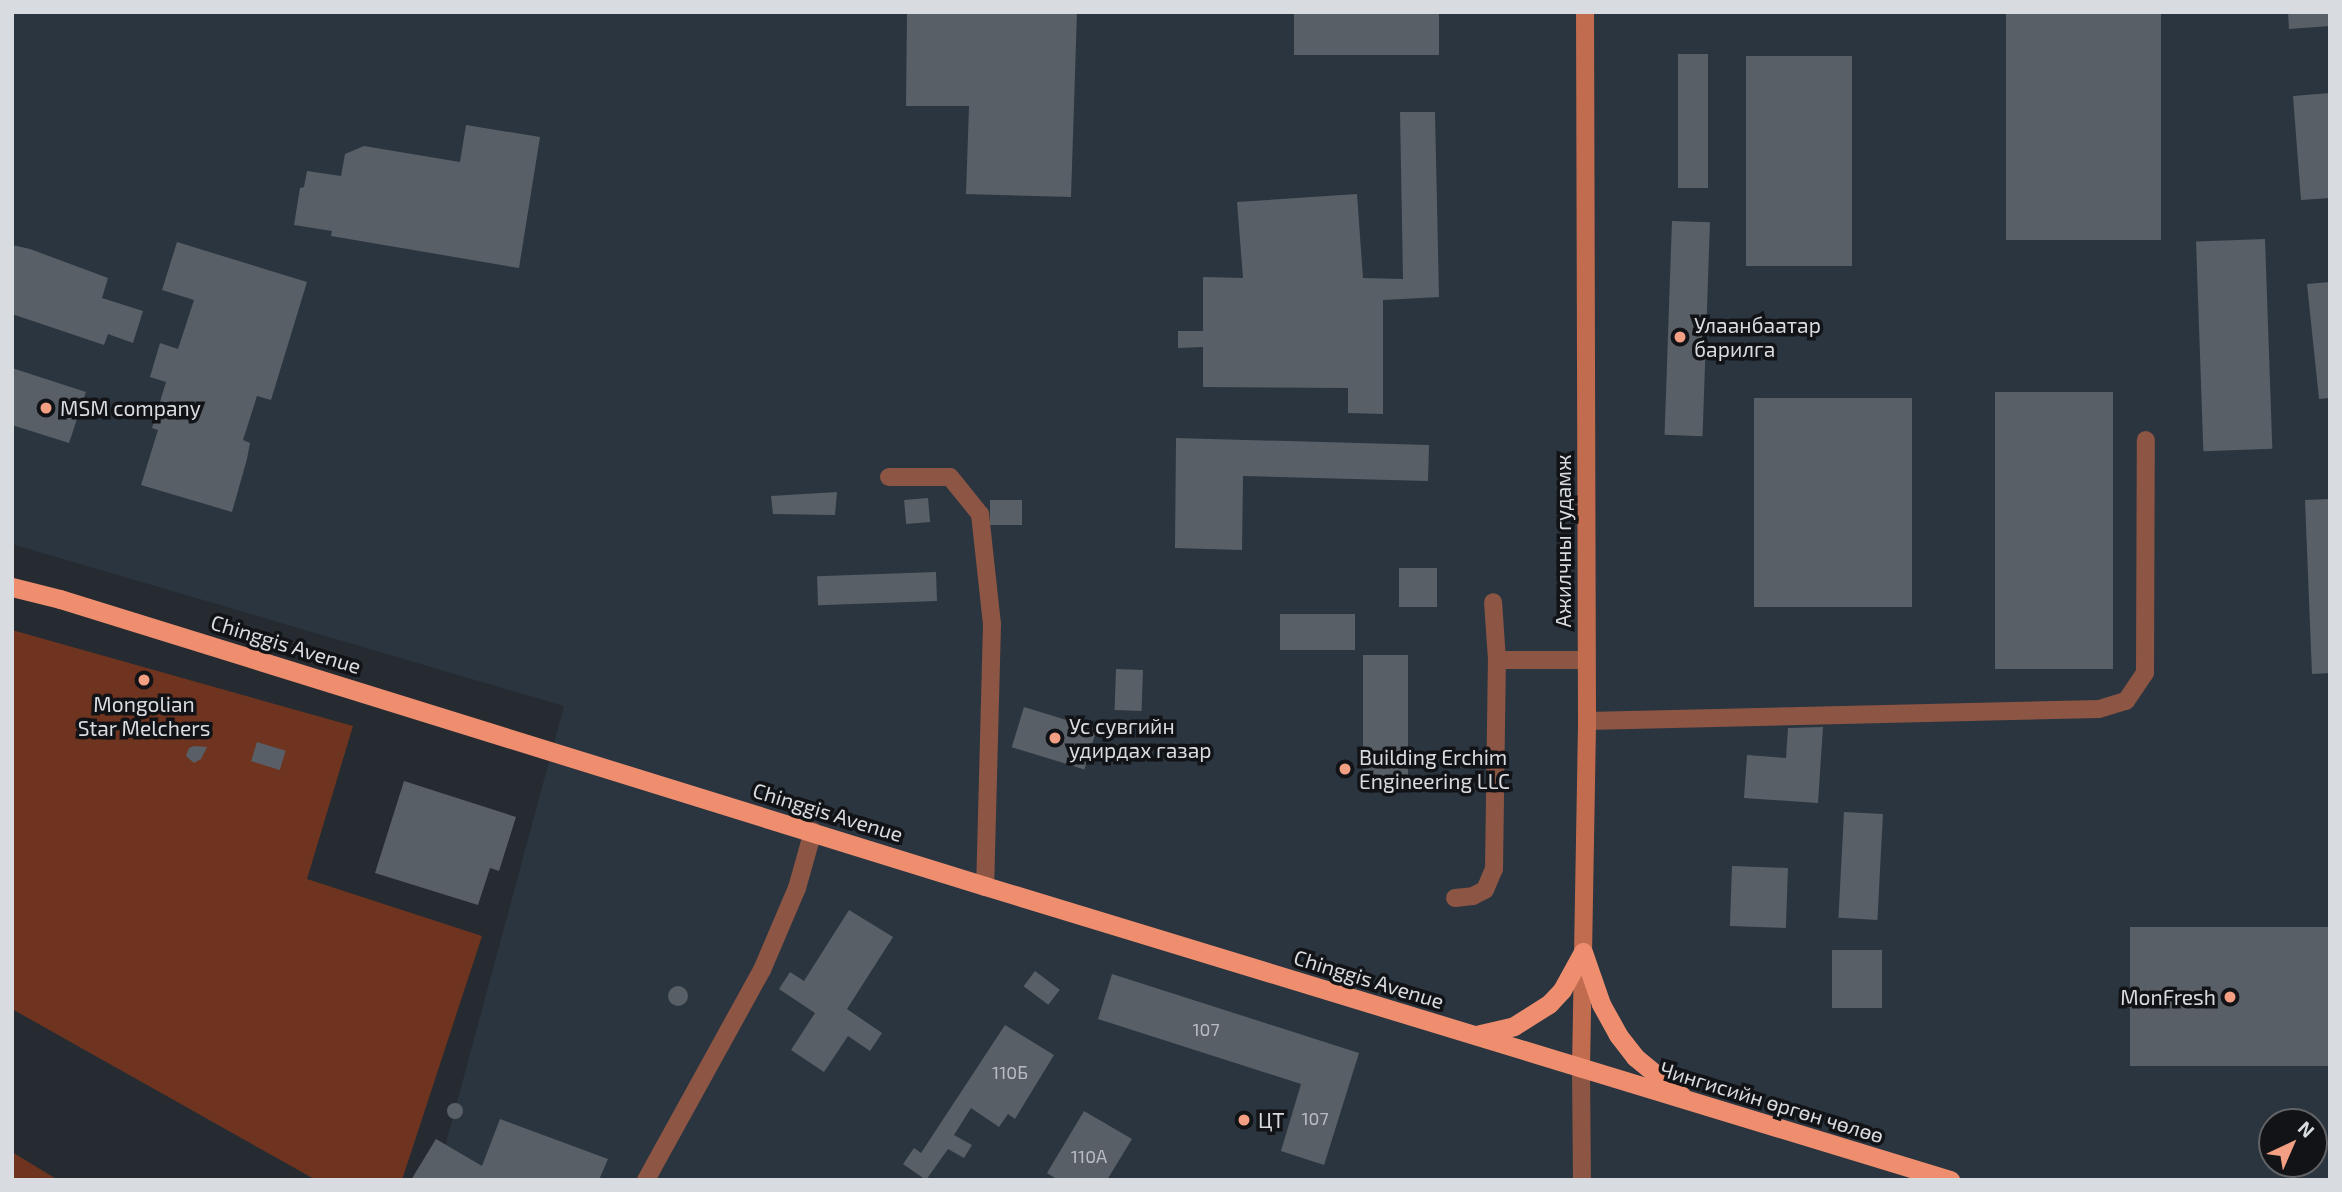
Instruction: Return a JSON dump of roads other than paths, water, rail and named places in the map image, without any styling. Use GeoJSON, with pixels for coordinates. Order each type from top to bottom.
{"type":"FeatureCollection","features":[{"type":"Feature","properties":{"kind":"highway","name":"Chinggis Avenue"},"geometry":{"type":"LineString","coordinates":[[12,580],[60,598],[1581,1069]]}},
{"type":"Feature","properties":{"kind":"highway","name":"Chinggis Avenue"},"geometry":{"type":"LineString","coordinates":[[12,587],[60,598]]}},
{"type":"Feature","properties":{"kind":"highway"},"geometry":{"type":"LineString","coordinates":[[1474,1035],[1514,1026],[1549,1004],[1562,990],[1583,952]]}},
{"type":"Feature","properties":{"kind":"highway"},"geometry":{"type":"LineString","coordinates":[[1583,952],[1601,1004],[1618,1035],[1635,1057],[1687,1100]]}},
{"type":"Feature","properties":{"kind":"highway","name":"Чингисийн өргөн чөлөө"},"geometry":{"type":"LineString","coordinates":[[1581,1069],[1950,1180]]}},
{"type":"Feature","properties":{"kind":"main road","name":"Ажилчны гудамж"},"geometry":{"type":"LineString","coordinates":[[1581,1069],[1587,721],[1584,12]]}},
{"type":"Feature","properties":{"kind":"street"},"geometry":{"type":"LineString","coordinates":[[1587,721],[2099,709],[2126,701],[2145,673],[2146,440]]}},
{"type":"Feature","properties":{"kind":"street"},"geometry":{"type":"LineString","coordinates":[[890,477],[950,477],[980,514],[992,624],[985,886]]}},
{"type":"Feature","properties":{"kind":"street"},"geometry":{"type":"LineString","coordinates":[[1455,898],[1473,896],[1485,890],[1494,869],[1497,660],[1493,602]]}},
{"type":"Feature","properties":{"kind":"street"},"geometry":{"type":"LineString","coordinates":[[1497,660],[1586,660]]}},
{"type":"Feature","properties":{"kind":"street"},"geometry":{"type":"LineString","coordinates":[[646,1180],[762,970],[797,888],[813,831]]}},
{"type":"Feature","properties":{"kind":"street"},"geometry":{"type":"LineString","coordinates":[[1581,1069],[1582,1180]]}},
{"type":"Feature","properties":{"kind":"place","name":"Улаанбаатар барилга"},"geometry":{"type":"Point","coordinates":[1680,337]}},
{"type":"Feature","properties":{"kind":"place","name":"MSM company"},"geometry":{"type":"Point","coordinates":[46,408]}},
{"type":"Feature","properties":{"kind":"place","name":"Mongolian Star Melchers"},"geometry":{"type":"Point","coordinates":[144,680]}},
{"type":"Feature","properties":{"kind":"place","name":"Ус сувгийн удирдах газар"},"geometry":{"type":"Point","coordinates":[1055,738]}},
{"type":"Feature","properties":{"kind":"place","name":"Building Erchim Engineering LLC"},"geometry":{"type":"Point","coordinates":[1345,769]}},
{"type":"Feature","properties":{"kind":"place","name":"MonFresh"},"geometry":{"type":"Point","coordinates":[2230,997]}},
{"type":"Feature","properties":{"kind":"place","name":"ЦТ"},"geometry":{"type":"Point","coordinates":[1244,1120]}}]}
